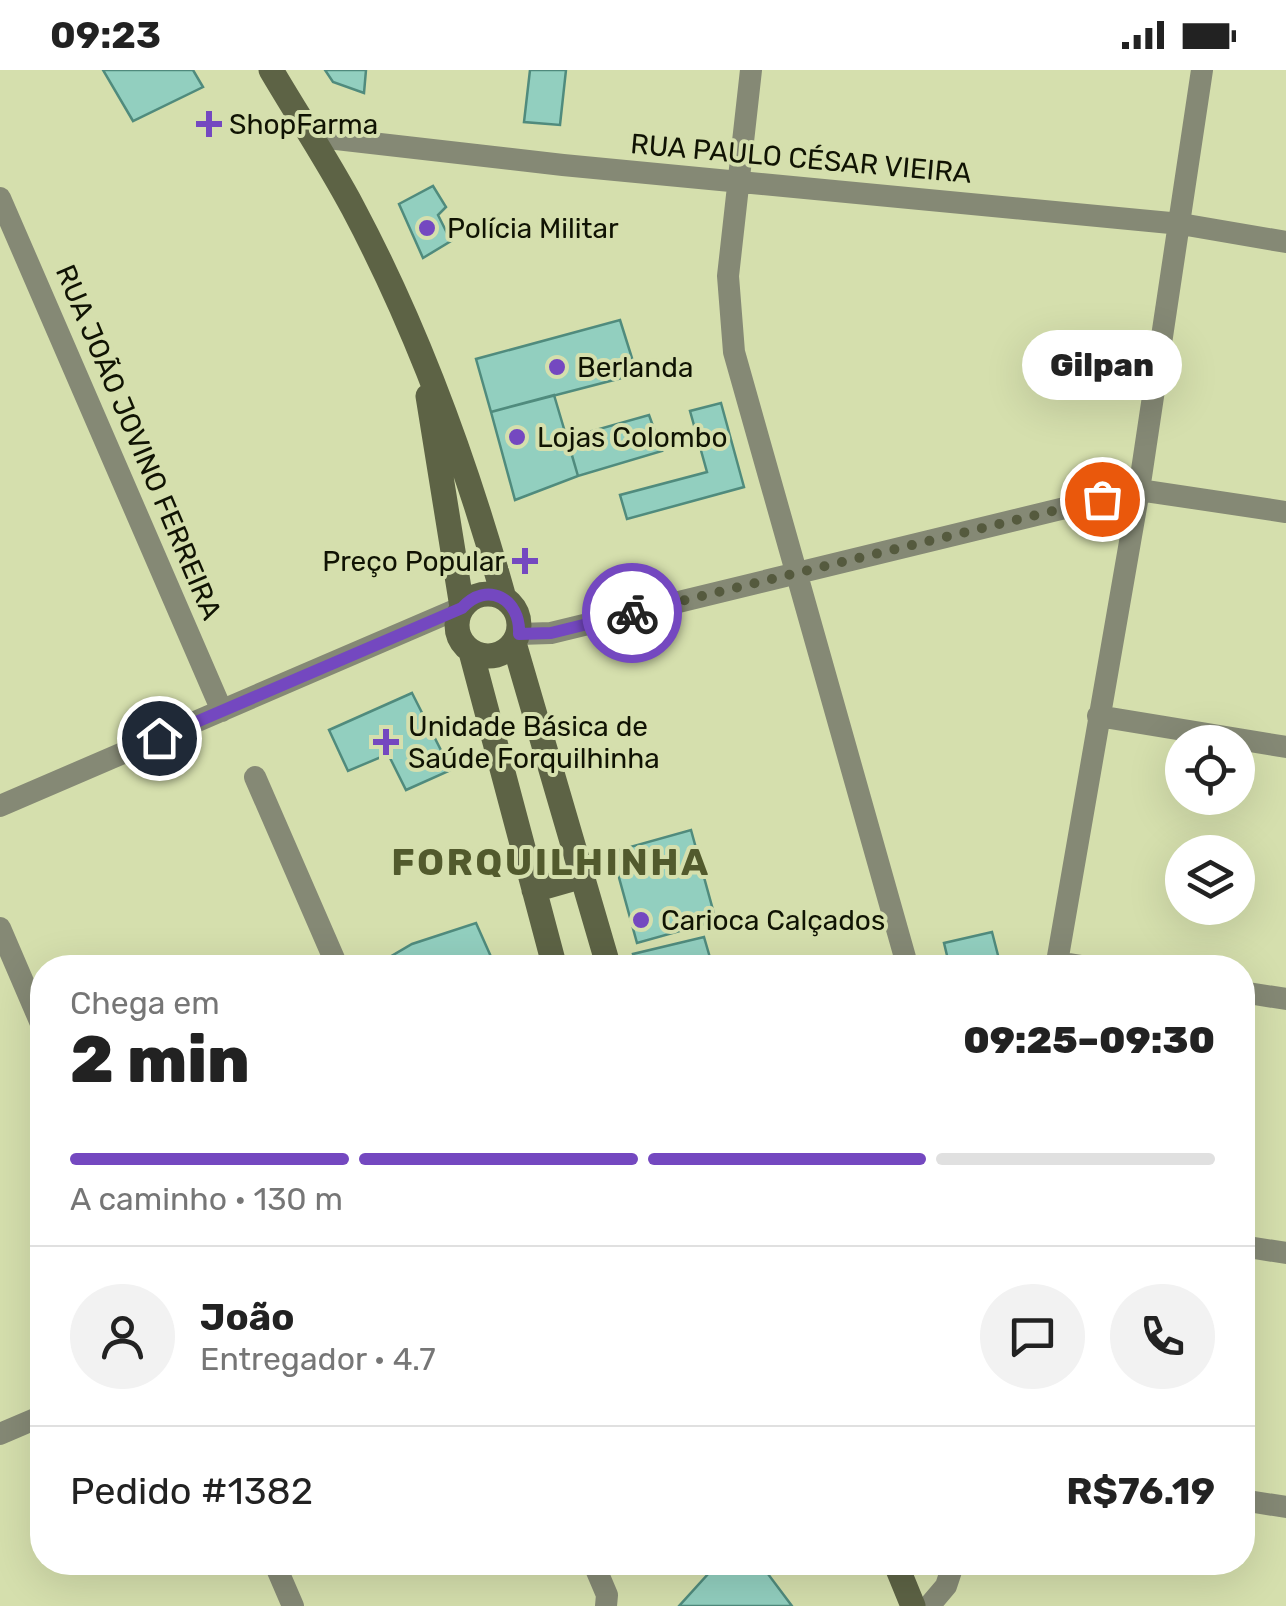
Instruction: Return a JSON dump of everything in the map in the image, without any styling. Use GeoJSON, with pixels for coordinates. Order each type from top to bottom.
{"type":"FeatureCollection","features":[{"type":"Feature","properties":{"kind":"main road"},"geometry":{"type":"LineString","coordinates":[[271,70],[360,222],[421,351],[466,468],[504,598],[518,613],[516,638],[605,955]]}},
{"type":"Feature","properties":{"kind":"main road"},"geometry":{"type":"LineString","coordinates":[[421,351],[462,608]]}},
{"type":"Feature","properties":{"kind":"main road"},"geometry":{"type":"LineString","coordinates":[[504,598],[486,594],[468,600],[457,628],[459,638],[471,652],[552,955]]}},
{"type":"Feature","properties":{"kind":"main road"},"geometry":{"type":"LineString","coordinates":[[471,652],[490,657],[508,650],[516,638]]}},
{"type":"Feature","properties":{"kind":"main road"},"geometry":{"type":"LineString","coordinates":[[534,890],[583,876]]}},
{"type":"Feature","properties":{"kind":"main road"},"geometry":{"type":"LineString","coordinates":[[900,1575],[913,1606]]}},
{"type":"Feature","properties":{"kind":"street"},"geometry":{"type":"LineString","coordinates":[[752,70],[728,276],[734,352],[904,955]]}},
{"type":"Feature","properties":{"kind":"street"},"geometry":{"type":"LineString","coordinates":[[1058,955],[1140,490],[1202,70]]}},
{"type":"Feature","properties":{"kind":"street","name":"RUA PAULO CÉSAR VIEIRA"},"geometry":{"type":"LineString","coordinates":[[310,136],[1181,224],[1286,242]]}},
{"type":"Feature","properties":{"kind":"street","name":"RUA JOÃO JOVINO FERREIRA"},"geometry":{"type":"LineString","coordinates":[[0,198],[222,710]]}},
{"type":"Feature","properties":{"kind":"street"},"geometry":{"type":"LineString","coordinates":[[516,638],[551,633],[1140,490],[1286,512]]}},
{"type":"Feature","properties":{"kind":"street"},"geometry":{"type":"LineString","coordinates":[[0,806],[462,608]]}},
{"type":"Feature","properties":{"kind":"street"},"geometry":{"type":"LineString","coordinates":[[1098,716],[1286,747]]}},
{"type":"Feature","properties":{"kind":"street"},"geometry":{"type":"LineString","coordinates":[[254,777],[332,955]]}},
{"type":"Feature","properties":{"kind":"street"},"geometry":{"type":"LineString","coordinates":[[0,928],[30,998]]}},
{"type":"Feature","properties":{"kind":"street"},"geometry":{"type":"LineString","coordinates":[[1255,994],[1286,999]]}},
{"type":"Feature","properties":{"kind":"street"},"geometry":{"type":"LineString","coordinates":[[1255,1248],[1286,1253]]}},
{"type":"Feature","properties":{"kind":"street"},"geometry":{"type":"LineString","coordinates":[[0,1434],[30,1421]]}},
{"type":"Feature","properties":{"kind":"street"},"geometry":{"type":"LineString","coordinates":[[1255,1502],[1286,1507]]}},
{"type":"Feature","properties":{"kind":"street"},"geometry":{"type":"LineString","coordinates":[[280,1575],[293,1606]]}},
{"type":"Feature","properties":{"kind":"street"},"geometry":{"type":"LineString","coordinates":[[597,1575],[606,1600]]}},
{"type":"Feature","properties":{"kind":"street"},"geometry":{"type":"LineString","coordinates":[[929,1606],[946,1586],[950,1575]]}},
{"type":"Feature","properties":{"kind":"building"},"geometry":{"type":"Polygon","coordinates":[[[103,70],[193,70],[203,87],[133,121],[103,70]]]}},
{"type":"Feature","properties":{"kind":"building"},"geometry":{"type":"Polygon","coordinates":[[[325,70],[366,70],[364,93],[333,82],[325,70]]]}},
{"type":"Feature","properties":{"kind":"building"},"geometry":{"type":"Polygon","coordinates":[[[530,70],[566,70],[560,125],[524,122],[530,70]]]}},
{"type":"Feature","properties":{"kind":"building","name":"Polícia Militar"},"geometry":{"type":"Polygon","coordinates":[[[433,186],[446,207],[438,215],[451,241],[423,258],[399,204],[433,186]]]}},
{"type":"Feature","properties":{"kind":"building","name":"Berlanda"},"geometry":{"type":"Polygon","coordinates":[[[620,320],[637,374],[491,412],[476,359],[620,320]]]}},
{"type":"Feature","properties":{"kind":"building"},"geometry":{"type":"Polygon","coordinates":[[[554,395],[578,476],[515,500],[491,412],[554,395]]]}},
{"type":"Feature","properties":{"kind":"building"},"geometry":{"type":"Polygon","coordinates":[[[721,403],[744,487],[627,519],[620,495],[707,472],[690,411],[721,403]]]}},
{"type":"Feature","properties":{"kind":"building"},"geometry":{"type":"Polygon","coordinates":[[[649,415],[662,451],[578,476],[567,438],[649,415]]]}},
{"type":"Feature","properties":{"kind":"building","name":"Unidade Básica de Saúde Forquilhinha"},"geometry":{"type":"Polygon","coordinates":[[[412,693],[451,770],[406,790],[388,754],[348,771],[329,730],[412,693]]]}},
{"type":"Feature","properties":{"kind":"building"},"geometry":{"type":"Polygon","coordinates":[[[691,830],[716,921],[637,943],[612,852],[691,830]]]}},
{"type":"Feature","properties":{"kind":"building"},"geometry":{"type":"Polygon","coordinates":[[[476,923],[490,955],[393,955],[412,944],[476,923]]]}},
{"type":"Feature","properties":{"kind":"building"},"geometry":{"type":"Polygon","coordinates":[[[992,932],[998,955],[947,955],[944,943],[992,932]]]}},
{"type":"Feature","properties":{"kind":"building"},"geometry":{"type":"Polygon","coordinates":[[[704,937],[709,955],[633,955],[704,937]]]}},
{"type":"Feature","properties":{"kind":"building"},"geometry":{"type":"Polygon","coordinates":[[[707,1575],[769,1575],[792,1606],[679,1606],[707,1575]]]}},
{"type":"Feature","properties":{"kind":"way so far"},"geometry":{"type":"LineString","coordinates":[[632,613],[1102,499]]}},
{"type":"Feature","properties":{"kind":"place","name":"ShopFarma"},"geometry":{"type":"Point","coordinates":[209,124]}},
{"type":"Feature","properties":{"kind":"place","name":"Polícia Militar"},"geometry":{"type":"Point","coordinates":[427,228]}},
{"type":"Feature","properties":{"kind":"place","name":"Berlanda"},"geometry":{"type":"Point","coordinates":[557,367]}},
{"type":"Feature","properties":{"kind":"place","name":"Lojas Colombo"},"geometry":{"type":"Point","coordinates":[517,437]}},
{"type":"Feature","properties":{"kind":"place","name":"Gilpan"},"geometry":{"type":"Point","coordinates":[1102,499]}},
{"type":"Feature","properties":{"kind":"place","name":"Preço Popular"},"geometry":{"type":"Point","coordinates":[525,561]}},
{"type":"Feature","properties":{"kind":"place","name":"Unidade Básica de Saúde Forquilhinha"},"geometry":{"type":"Point","coordinates":[386,742]}},
{"type":"Feature","properties":{"kind":"place","name":"Carioca Calçados"},"geometry":{"type":"Point","coordinates":[641,920]}},
{"type":"Feature","properties":{"kind":"district","name":"FORQUILHINHA"},"geometry":{"type":"Point","coordinates":[551,862]}},
{"type":"Feature","properties":{"kind":"route"},"geometry":{"type":"LineString","coordinates":[[159,738],[462,608],[476,596],[495,594],[512,604],[518,613],[519,634],[551,633],[632,613]]}}]}
